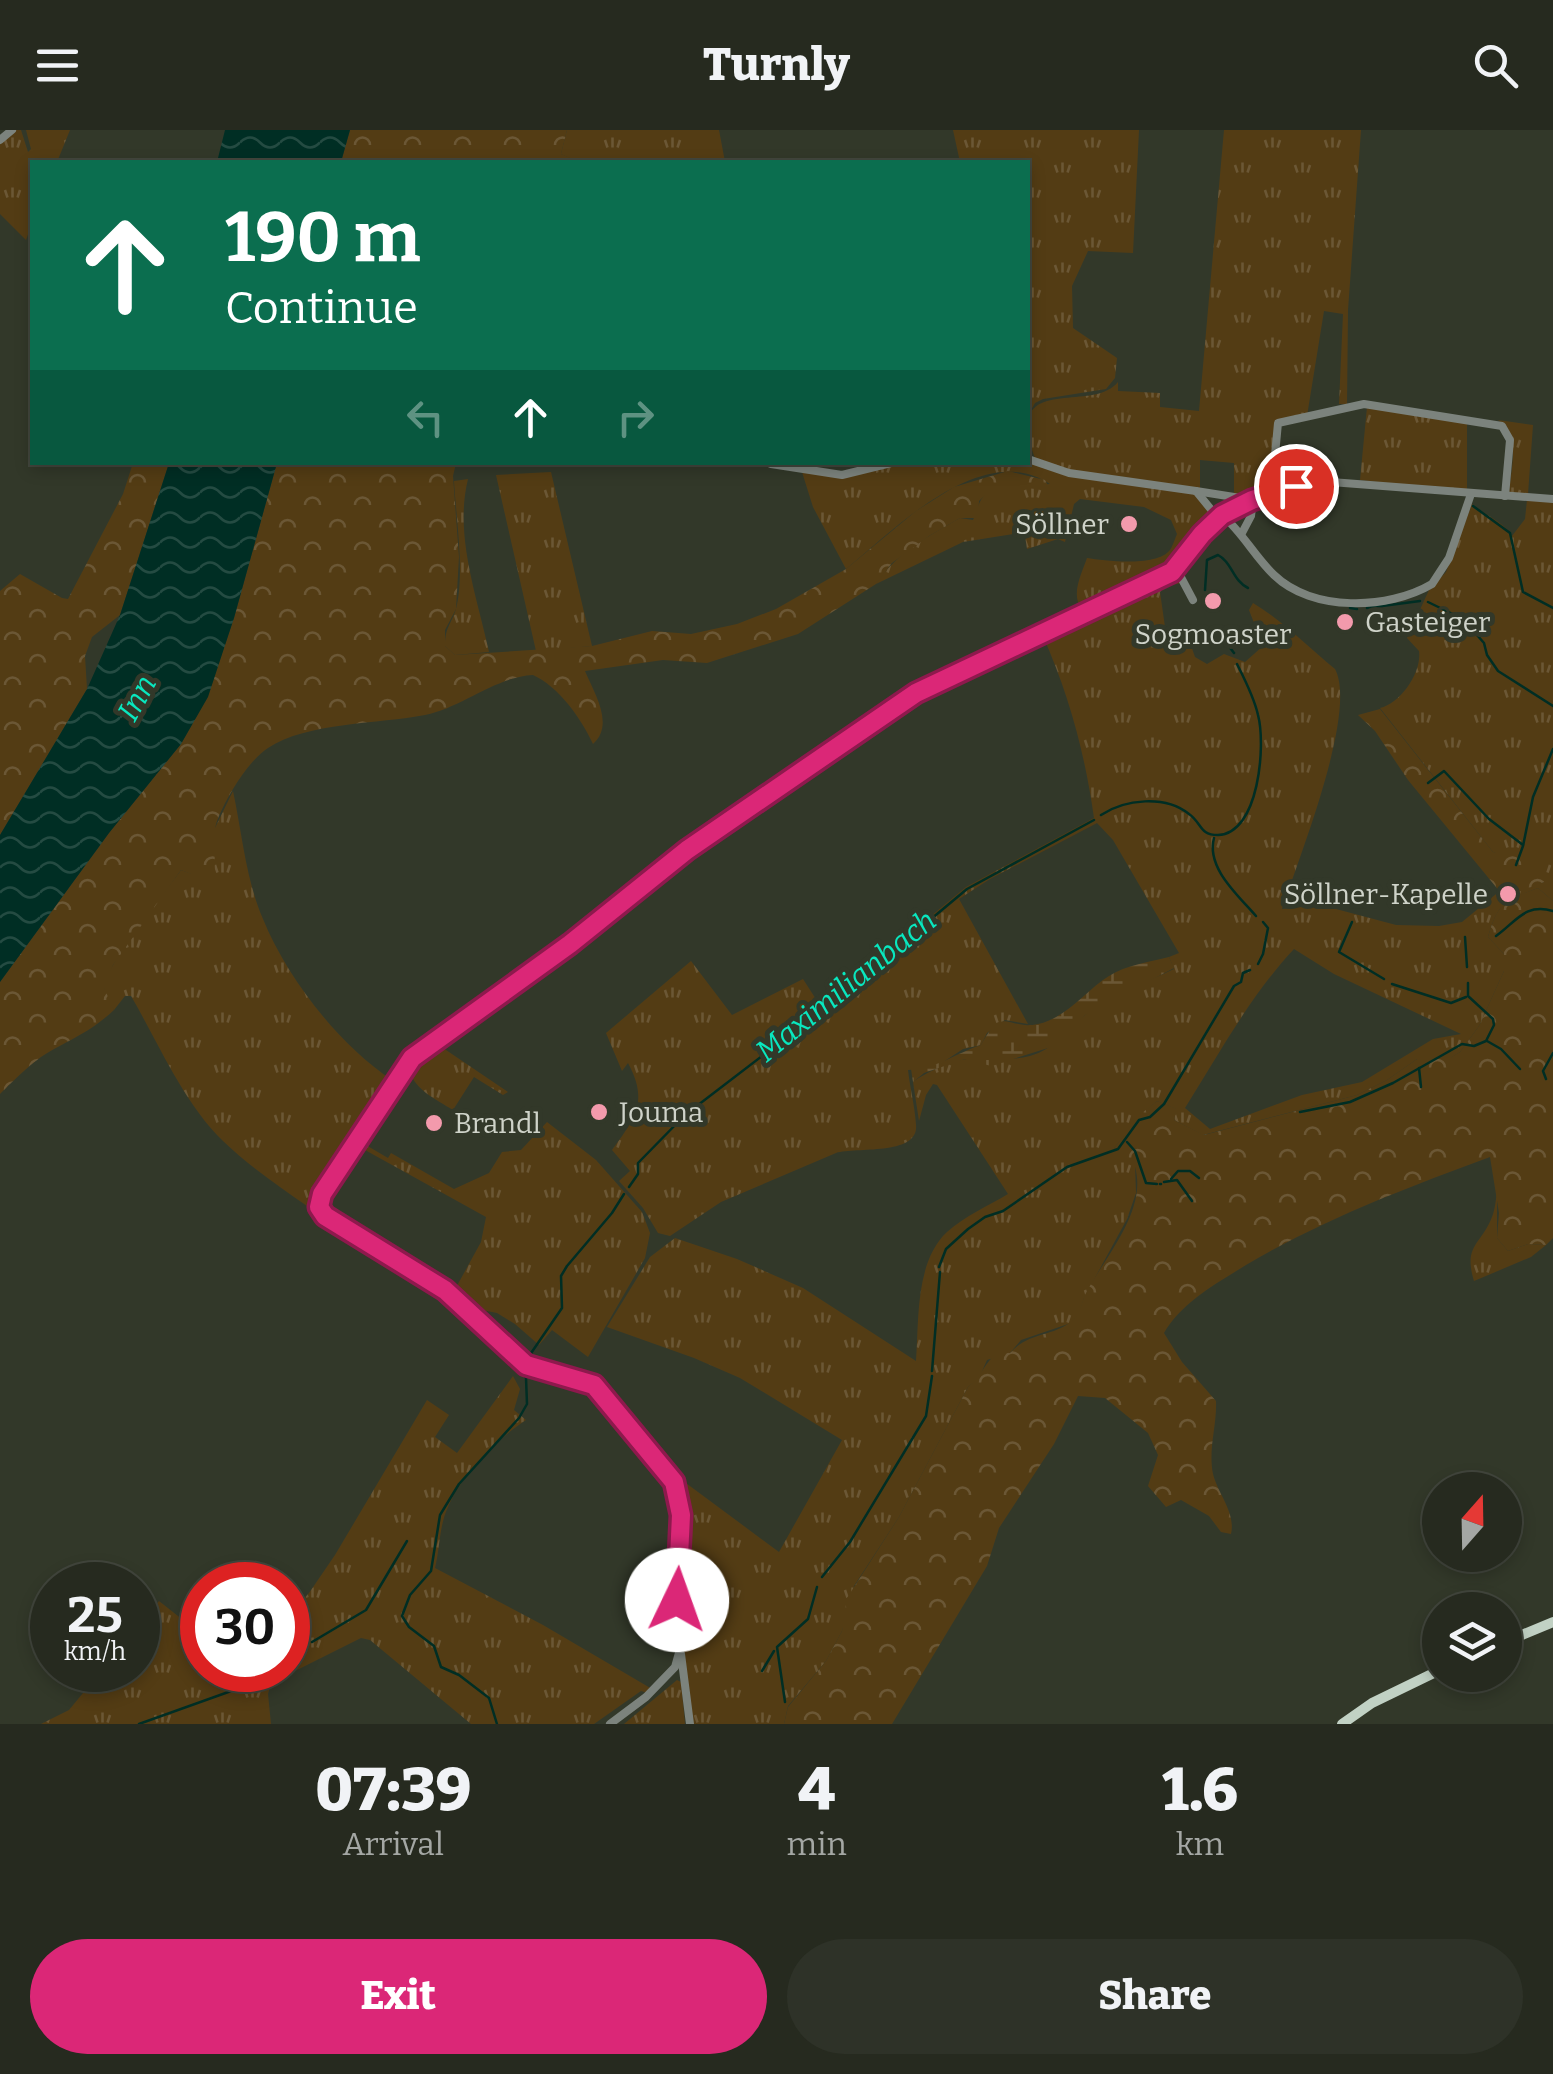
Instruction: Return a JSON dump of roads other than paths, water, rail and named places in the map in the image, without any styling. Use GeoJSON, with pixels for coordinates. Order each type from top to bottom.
{"type":"FeatureCollection","features":[{"type":"Feature","properties":{"kind":"main road"},"geometry":{"type":"LineString","coordinates":[[1522,1635],[1553,1622]]}},
{"type":"Feature","properties":{"kind":"main road"},"geometry":{"type":"LineString","coordinates":[[1342,1724],[1372,1703],[1422,1679]]}},
{"type":"Feature","properties":{"kind":"street"},"geometry":{"type":"LineString","coordinates":[[0,140],[12,130]]}},
{"type":"Feature","properties":{"kind":"street"},"geometry":{"type":"LineString","coordinates":[[1278,490],[1278,423],[1364,404],[1502,426],[1510,440],[1505,496]]}},
{"type":"Feature","properties":{"kind":"street"},"geometry":{"type":"LineString","coordinates":[[1030,460],[1069,474],[1252,500]]}},
{"type":"Feature","properties":{"kind":"street"},"geometry":{"type":"LineString","coordinates":[[779,465],[842,474],[881,465]]}},
{"type":"Feature","properties":{"kind":"street"},"geometry":{"type":"LineString","coordinates":[[690,1724],[677,1600],[681,1515],[670,1474],[588,1382],[526,1365],[445,1290],[332,1221],[319,1207],[328,1184],[412,1058],[570,944],[687,850],[916,693],[1176,568],[1220,517],[1252,500],[1310,483],[1348,482],[1553,498]]}},
{"type":"Feature","properties":{"kind":"street"},"geometry":{"type":"LineString","coordinates":[[1196,491],[1220,517],[1242,532],[1269,571],[1284,584],[1325,600],[1366,604],[1432,584],[1449,558],[1471,494]]}},
{"type":"Feature","properties":{"kind":"street"},"geometry":{"type":"LineString","coordinates":[[1242,532],[1251,516],[1252,500]]}},
{"type":"Feature","properties":{"kind":"street"},"geometry":{"type":"LineString","coordinates":[[1176,568],[1193,600]]}},
{"type":"Feature","properties":{"kind":"street"},"geometry":{"type":"LineString","coordinates":[[610,1724],[672,1672],[680,1649]]}},
{"type":"Feature","properties":{"kind":"street"},"geometry":{"type":"LineString","coordinates":[[672,1672],[685,1677]]}},
{"type":"Feature","properties":{"kind":"water"},"geometry":{"type":"Polygon","coordinates":[[[225,130],[350,130],[342,160],[218,160],[225,130]]]}},
{"type":"Feature","properties":{"kind":"water","name":"Inn"},"geometry":{"type":"Polygon","coordinates":[[[168,465],[276,465],[208,697],[181,744],[109,833],[0,982],[0,835],[87,689],[120,615],[168,465]]]}},
{"type":"Feature","properties":{"kind":"waterway"},"geometry":{"type":"LineString","coordinates":[[1473,506],[1510,533],[1523,592],[1553,608]]}},
{"type":"Feature","properties":{"kind":"waterway","name":"Maximilianbach"},"geometry":{"type":"LineString","coordinates":[[1205,590],[1207,560],[1218,555],[1248,588]]}},
{"type":"Feature","properties":{"kind":"waterway","name":"Maximilianbach"},"geometry":{"type":"LineString","coordinates":[[1367,608],[1420,601]]}},
{"type":"Feature","properties":{"kind":"waterway"},"geometry":{"type":"LineString","coordinates":[[1428,602],[1463,619],[1484,643],[1498,671],[1553,706]]}},
{"type":"Feature","properties":{"kind":"waterway","name":"Maximilianbach"},"geometry":{"type":"LineString","coordinates":[[1350,608],[1357,609]]}},
{"type":"Feature","properties":{"kind":"waterway","name":"Maximilianbach"},"geometry":{"type":"LineString","coordinates":[[1216,629],[1234,653]]}},
{"type":"Feature","properties":{"kind":"waterway","name":"Maximilianbach"},"geometry":{"type":"LineString","coordinates":[[1101,815],[1122,805],[1157,802],[1179,808],[1204,831],[1218,835],[1232,831],[1243,820],[1256,786],[1261,746],[1258,715],[1237,664]]}},
{"type":"Feature","properties":{"kind":"waterway"},"geometry":{"type":"LineString","coordinates":[[1516,865],[1533,797],[1553,749]]}},
{"type":"Feature","properties":{"kind":"waterway"},"geometry":{"type":"LineString","coordinates":[[1428,783],[1444,771],[1489,819],[1523,845]]}},
{"type":"Feature","properties":{"kind":"waterway","name":"Maximilianbach"},"geometry":{"type":"LineString","coordinates":[[629,1187],[638,1174],[638,1163],[685,1115],[822,1010],[967,889],[1094,820]]}},
{"type":"Feature","properties":{"kind":"waterway"},"geometry":{"type":"LineString","coordinates":[[1214,838],[1219,870],[1256,916]]}},
{"type":"Feature","properties":{"kind":"waterway"},"geometry":{"type":"LineString","coordinates":[[1496,936],[1528,911],[1553,911]]}},
{"type":"Feature","properties":{"kind":"waterway"},"geometry":{"type":"LineString","coordinates":[[1258,964],[1268,928],[1263,922]]}},
{"type":"Feature","properties":{"kind":"waterway"},"geometry":{"type":"LineString","coordinates":[[1352,922],[1339,952],[1384,979]]}},
{"type":"Feature","properties":{"kind":"waterway"},"geometry":{"type":"LineString","coordinates":[[1465,937],[1467,967]]}},
{"type":"Feature","properties":{"kind":"waterway"},"geometry":{"type":"LineString","coordinates":[[939,1267],[946,1249],[985,1217],[1003,1211],[1067,1167],[1118,1149],[1139,1120],[1150,1117],[1164,1104],[1234,986],[1250,970]]}},
{"type":"Feature","properties":{"kind":"waterway"},"geometry":{"type":"LineString","coordinates":[[1300,1112],[1350,1102],[1462,1044],[1474,1046],[1486,1041],[1493,1019],[1468,996],[1468,983]]}},
{"type":"Feature","properties":{"kind":"waterway"},"geometry":{"type":"LineString","coordinates":[[1392,984],[1451,1003],[1466,997]]}},
{"type":"Feature","properties":{"kind":"waterway"},"geometry":{"type":"LineString","coordinates":[[1487,1041],[1520,1069]]}},
{"type":"Feature","properties":{"kind":"waterway"},"geometry":{"type":"LineString","coordinates":[[1546,1079],[1543,1071],[1553,1053]]}},
{"type":"Feature","properties":{"kind":"waterway"},"geometry":{"type":"LineString","coordinates":[[1419,1068],[1421,1087]]}},
{"type":"Feature","properties":{"kind":"waterway"},"geometry":{"type":"LineString","coordinates":[[1127,1142],[1135,1151],[1146,1183],[1157,1184]]}},
{"type":"Feature","properties":{"kind":"waterway"},"geometry":{"type":"LineString","coordinates":[[1171,1179],[1178,1171],[1190,1171],[1199,1178]]}},
{"type":"Feature","properties":{"kind":"waterway"},"geometry":{"type":"LineString","coordinates":[[1164,1182],[1177,1180],[1192,1201]]}},
{"type":"Feature","properties":{"kind":"waterway","name":"Maximilianbach"},"geometry":{"type":"LineString","coordinates":[[527,1359],[562,1308],[561,1276],[624,1194]]}},
{"type":"Feature","properties":{"kind":"waterway"},"geometry":{"type":"LineString","coordinates":[[932,1371],[940,1272]]}},
{"type":"Feature","properties":{"kind":"waterway","name":"Maximilianbach"},"geometry":{"type":"LineString","coordinates":[[497,1724],[489,1698],[459,1675],[441,1667],[434,1646],[409,1627],[402,1616],[410,1595],[431,1571],[440,1515],[459,1484],[527,1404],[522,1368]]}},
{"type":"Feature","properties":{"kind":"waterway"},"geometry":{"type":"LineString","coordinates":[[822,1577],[850,1542],[926,1416],[932,1376]]}},
{"type":"Feature","properties":{"kind":"waterway"},"geometry":{"type":"LineString","coordinates":[[312,1642],[366,1610],[407,1541]]}},
{"type":"Feature","properties":{"kind":"waterway"},"geometry":{"type":"LineString","coordinates":[[785,1702],[777,1647],[808,1619],[817,1587]]}},
{"type":"Feature","properties":{"kind":"waterway"},"geometry":{"type":"LineString","coordinates":[[762,1671],[774,1651]]}},
{"type":"Feature","properties":{"kind":"waterway"},"geometry":{"type":"LineString","coordinates":[[139,1724],[228,1692]]}},
{"type":"Feature","properties":{"kind":"place","name":"Söllner"},"geometry":{"type":"Point","coordinates":[1129,524]}},
{"type":"Feature","properties":{"kind":"place","name":"Sogmoaster"},"geometry":{"type":"Point","coordinates":[1213,601]}},
{"type":"Feature","properties":{"kind":"place","name":"Gasteiger"},"geometry":{"type":"Point","coordinates":[1345,622]}},
{"type":"Feature","properties":{"kind":"place","name":"Söllner-Kapelle"},"geometry":{"type":"Point","coordinates":[1508,894]}},
{"type":"Feature","properties":{"kind":"place","name":"Jouma"},"geometry":{"type":"Point","coordinates":[599,1112]}},
{"type":"Feature","properties":{"kind":"place","name":"Brandl"},"geometry":{"type":"Point","coordinates":[434,1123]}}]}
